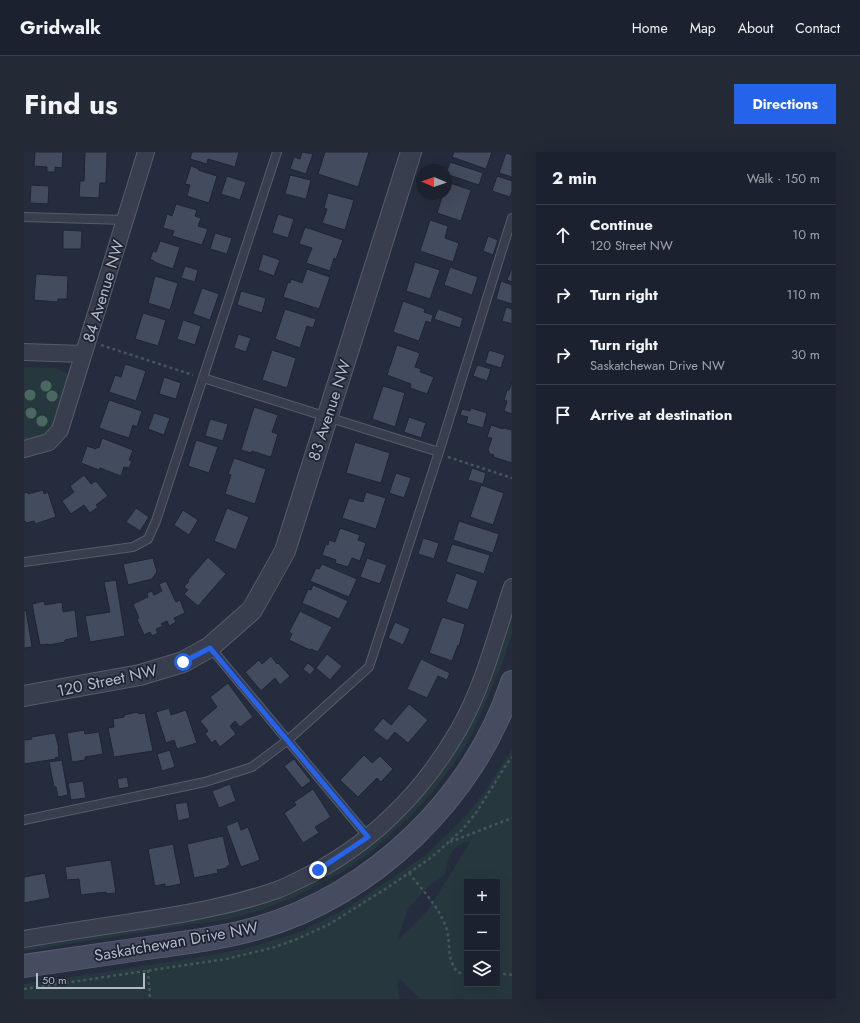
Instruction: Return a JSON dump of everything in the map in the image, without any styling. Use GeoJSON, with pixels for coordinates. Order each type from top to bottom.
{"type":"FeatureCollection","features":[{"type":"Feature","properties":{"kind":"main road","name":"Saskatchewan Drive NW"},"geometry":{"type":"LineString","coordinates":[[24,966],[236,934],[282,920],[326,900],[364,877],[400,850],[434,816],[461,782],[481,751],[511,690]]}},
{"type":"Feature","properties":{"kind":"street","name":"84 Avenue NW"},"geometry":{"type":"LineString","coordinates":[[24,449],[49,442],[60,430],[146,152]]}},
{"type":"Feature","properties":{"kind":"street","name":"83 Avenue NW"},"geometry":{"type":"LineString","coordinates":[[210,648],[252,610],[284,551],[411,152]]}},
{"type":"Feature","properties":{"kind":"street"},"geometry":{"type":"LineString","coordinates":[[24,352],[83,354]]}},
{"type":"Feature","properties":{"kind":"street","name":"Saskatchewan Drive NW"},"geometry":{"type":"LineString","coordinates":[[24,938],[192,912],[235,903],[278,890],[318,870],[368,837],[410,798],[436,765],[460,728],[480,684],[512,587]]}},
{"type":"Feature","properties":{"kind":"street","name":"120 Street NW"},"geometry":{"type":"LineString","coordinates":[[24,696],[140,675],[183,662],[210,648]]}},
{"type":"Feature","properties":{"kind":"lane"},"geometry":{"type":"LineString","coordinates":[[24,562],[132,547],[148,538],[156,521],[277,152]]}},
{"type":"Feature","properties":{"kind":"lane"},"geometry":{"type":"LineString","coordinates":[[24,217],[124,220]]}},
{"type":"Feature","properties":{"kind":"lane"},"geometry":{"type":"LineString","coordinates":[[24,820],[205,782],[252,767],[288,740],[368,667],[438,453],[512,218]]}},
{"type":"Feature","properties":{"kind":"lane"},"geometry":{"type":"LineString","coordinates":[[203,378],[438,453]]}},
{"type":"Feature","properties":{"kind":"lane"},"geometry":{"type":"LineString","coordinates":[[210,648],[368,837]]}},
{"type":"Feature","properties":{"kind":"path"},"geometry":{"type":"LineString","coordinates":[[97,344],[203,378]]}},
{"type":"Feature","properties":{"kind":"path"},"geometry":{"type":"LineString","coordinates":[[438,453],[512,478]]}},
{"type":"Feature","properties":{"kind":"path"},"geometry":{"type":"LineString","coordinates":[[448,843],[512,818]]}},
{"type":"Feature","properties":{"kind":"path"},"geometry":{"type":"LineString","coordinates":[[409,873],[439,910],[447,931],[449,953],[452,965],[457,972],[464,974]]}},
{"type":"Feature","properties":{"kind":"path"},"geometry":{"type":"LineString","coordinates":[[148,970],[150,999]]}},
{"type":"Feature","properties":{"kind":"path"},"geometry":{"type":"LineString","coordinates":[[500,973],[512,976]]}},
{"type":"Feature","properties":{"kind":"shaded area"},"geometry":{"type":"Polygon","coordinates":[[[24,367],[56,368],[68,374],[53,425],[45,435],[24,440],[24,367]]]}},
{"type":"Feature","properties":{"kind":"shaded area"},"geometry":{"type":"Polygon","coordinates":[[[512,611],[512,632],[502,664],[472,735],[455,762],[433,792],[409,818],[372,851],[344,871],[293,898],[261,910],[233,918],[24,951],[24,944],[204,917],[238,910],[292,892],[313,882],[340,866],[407,810],[423,794],[440,773],[455,749],[512,611]]]}},
{"type":"Feature","properties":{"kind":"shaded area"},"geometry":{"type":"Polygon","coordinates":[[[512,749],[512,999],[420,999],[400,979],[397,983],[400,999],[24,999],[24,984],[195,958],[247,948],[300,932],[347,908],[426,855],[468,813],[487,788],[512,749]],[[471,841],[455,848],[449,857],[445,875],[429,886],[408,909],[397,941],[428,910],[471,841]]]}},
{"type":"Feature","properties":{"kind":"building"},"geometry":{"type":"Polygon","coordinates":[[[35,152],[63,152],[62,168],[55,167],[55,172],[47,172],[47,167],[34,166],[35,152]]]}},
{"type":"Feature","properties":{"kind":"building"},"geometry":{"type":"Polygon","coordinates":[[[85,152],[107,152],[106,183],[100,183],[99,198],[79,197],[80,181],[84,181],[85,152]]]}},
{"type":"Feature","properties":{"kind":"building"},"geometry":{"type":"Polygon","coordinates":[[[192,152],[239,152],[235,167],[208,159],[207,164],[190,159],[192,152]]]}},
{"type":"Feature","properties":{"kind":"building"},"geometry":{"type":"Polygon","coordinates":[[[302,152],[313,154],[306,174],[290,169],[294,157],[300,159],[302,152]]]}},
{"type":"Feature","properties":{"kind":"building"},"geometry":{"type":"Polygon","coordinates":[[[325,152],[369,152],[358,187],[318,174],[325,152]]]}},
{"type":"Feature","properties":{"kind":"building"},"geometry":{"type":"Polygon","coordinates":[[[454,152],[492,152],[486,169],[452,157],[454,152]]]}},
{"type":"Feature","properties":{"kind":"building"},"geometry":{"type":"Polygon","coordinates":[[[506,153],[512,155],[512,177],[499,173],[506,153]]]}},
{"type":"Feature","properties":{"kind":"building"},"geometry":{"type":"Polygon","coordinates":[[[450,162],[483,173],[479,185],[452,176],[452,164],[449,164],[450,162]]]}},
{"type":"Feature","properties":{"kind":"building"},"geometry":{"type":"Polygon","coordinates":[[[191,166],[199,169],[198,170],[217,176],[209,203],[187,196],[190,185],[185,184],[191,166]]]}},
{"type":"Feature","properties":{"kind":"building"},"geometry":{"type":"Polygon","coordinates":[[[290,175],[311,180],[306,199],[285,194],[290,175]]]}},
{"type":"Feature","properties":{"kind":"building"},"geometry":{"type":"Polygon","coordinates":[[[227,176],[246,182],[240,200],[221,194],[227,176]]]}},
{"type":"Feature","properties":{"kind":"building"},"geometry":{"type":"Polygon","coordinates":[[[497,176],[512,181],[512,191],[510,197],[492,191],[497,176]]]}},
{"type":"Feature","properties":{"kind":"building"},"geometry":{"type":"Polygon","coordinates":[[[452,184],[471,190],[461,221],[437,213],[441,200],[452,200],[452,184]]]}},
{"type":"Feature","properties":{"kind":"building"},"geometry":{"type":"Polygon","coordinates":[[[31,185],[49,186],[48,204],[30,203],[31,185]]]}},
{"type":"Feature","properties":{"kind":"building"},"geometry":{"type":"Polygon","coordinates":[[[328,193],[354,200],[345,230],[322,223],[327,209],[324,208],[328,193]]]}},
{"type":"Feature","properties":{"kind":"building"},"geometry":{"type":"Polygon","coordinates":[[[176,204],[197,210],[195,216],[201,218],[198,226],[208,229],[202,245],[172,236],[174,231],[163,228],[167,214],[172,216],[176,204]]]}},
{"type":"Feature","properties":{"kind":"building"},"geometry":{"type":"Polygon","coordinates":[[[278,214],[294,219],[288,238],[272,233],[278,214]]]}},
{"type":"Feature","properties":{"kind":"building"},"geometry":{"type":"Polygon","coordinates":[[[430,220],[448,226],[445,238],[459,243],[453,262],[420,251],[430,220]]]}},
{"type":"Feature","properties":{"kind":"building"},"geometry":{"type":"Polygon","coordinates":[[[305,227],[343,240],[336,259],[334,258],[330,271],[306,263],[312,248],[299,244],[305,227]]]}},
{"type":"Feature","properties":{"kind":"building"},"geometry":{"type":"Polygon","coordinates":[[[63,230],[82,231],[81,249],[63,249],[63,230]]]}},
{"type":"Feature","properties":{"kind":"building"},"geometry":{"type":"Polygon","coordinates":[[[215,233],[232,238],[227,254],[210,249],[215,233]]]}},
{"type":"Feature","properties":{"kind":"building"},"geometry":{"type":"Polygon","coordinates":[[[488,236],[498,240],[493,255],[483,251],[488,236]]]}},
{"type":"Feature","properties":{"kind":"building"},"geometry":{"type":"Polygon","coordinates":[[[160,241],[180,247],[173,269],[150,259],[153,251],[156,252],[160,241]]]}},
{"type":"Feature","properties":{"kind":"building"},"geometry":{"type":"Polygon","coordinates":[[[263,254],[280,260],[274,276],[258,270],[263,254]]]}},
{"type":"Feature","properties":{"kind":"building"},"geometry":{"type":"Polygon","coordinates":[[[415,262],[440,270],[430,299],[406,291],[415,262]]]}},
{"type":"Feature","properties":{"kind":"building"},"geometry":{"type":"Polygon","coordinates":[[[185,266],[198,270],[195,282],[181,278],[185,266]]]}},
{"type":"Feature","properties":{"kind":"building"},"geometry":{"type":"Polygon","coordinates":[[[450,267],[478,277],[472,295],[444,285],[450,267]]]}},
{"type":"Feature","properties":{"kind":"building"},"geometry":{"type":"Polygon","coordinates":[[[512,267],[512,282],[507,280],[512,267]]]}},
{"type":"Feature","properties":{"kind":"building"},"geometry":{"type":"Polygon","coordinates":[[[307,269],[330,277],[319,309],[283,297],[288,282],[290,283],[291,279],[302,283],[307,269]]]}},
{"type":"Feature","properties":{"kind":"building"},"geometry":{"type":"Polygon","coordinates":[[[36,274],[68,276],[67,299],[58,299],[57,302],[34,300],[36,274]]]}},
{"type":"Feature","properties":{"kind":"building"},"geometry":{"type":"Polygon","coordinates":[[[155,276],[178,283],[170,310],[148,303],[155,276]]]}},
{"type":"Feature","properties":{"kind":"building"},"geometry":{"type":"Polygon","coordinates":[[[501,281],[512,285],[512,304],[496,299],[501,281]]]}},
{"type":"Feature","properties":{"kind":"building"},"geometry":{"type":"Polygon","coordinates":[[[202,288],[219,294],[210,320],[193,314],[202,288]]]}},
{"type":"Feature","properties":{"kind":"building"},"geometry":{"type":"Polygon","coordinates":[[[241,291],[266,298],[262,313],[237,305],[241,291]]]}},
{"type":"Feature","properties":{"kind":"building"},"geometry":{"type":"Polygon","coordinates":[[[403,301],[425,309],[424,312],[433,315],[431,323],[426,321],[419,341],[393,332],[403,301]]]}},
{"type":"Feature","properties":{"kind":"building"},"geometry":{"type":"Polygon","coordinates":[[[506,307],[512,309],[512,324],[502,321],[506,307]]]}},
{"type":"Feature","properties":{"kind":"building"},"geometry":{"type":"Polygon","coordinates":[[[285,309],[316,319],[313,328],[307,326],[300,348],[275,339],[285,309]]]}},
{"type":"Feature","properties":{"kind":"building"},"geometry":{"type":"Polygon","coordinates":[[[438,309],[463,318],[460,328],[434,319],[438,309]]]}},
{"type":"Feature","properties":{"kind":"building"},"geometry":{"type":"Polygon","coordinates":[[[143,313],[166,320],[158,346],[135,339],[143,313]]]}},
{"type":"Feature","properties":{"kind":"building"},"geometry":{"type":"Polygon","coordinates":[[[183,320],[201,326],[195,345],[177,339],[183,320]]]}},
{"type":"Feature","properties":{"kind":"building"},"geometry":{"type":"Polygon","coordinates":[[[238,334],[251,338],[246,352],[234,348],[238,334]]]}},
{"type":"Feature","properties":{"kind":"building"},"geometry":{"type":"Polygon","coordinates":[[[397,345],[420,353],[415,367],[421,369],[420,372],[434,377],[427,394],[410,388],[411,384],[387,375],[397,345]]]}},
{"type":"Feature","properties":{"kind":"building"},"geometry":{"type":"Polygon","coordinates":[[[272,350],[296,358],[287,388],[262,380],[272,350]]]}},
{"type":"Feature","properties":{"kind":"building"},"geometry":{"type":"Polygon","coordinates":[[[489,350],[505,355],[501,368],[485,363],[489,350]]]}},
{"type":"Feature","properties":{"kind":"building"},"geometry":{"type":"Polygon","coordinates":[[[125,364],[146,371],[136,401],[109,392],[115,375],[121,377],[125,364]]]}},
{"type":"Feature","properties":{"kind":"building"},"geometry":{"type":"Polygon","coordinates":[[[477,365],[491,369],[487,381],[473,376],[477,365]]]}},
{"type":"Feature","properties":{"kind":"building"},"geometry":{"type":"Polygon","coordinates":[[[164,377],[181,383],[176,399],[159,394],[164,377]]]}},
{"type":"Feature","properties":{"kind":"building"},"geometry":{"type":"Polygon","coordinates":[[[512,382],[512,414],[504,411],[507,401],[504,400],[507,390],[509,390],[512,382]]]}},
{"type":"Feature","properties":{"kind":"building"},"geometry":{"type":"Polygon","coordinates":[[[383,386],[405,393],[395,427],[372,419],[383,386]]]}},
{"type":"Feature","properties":{"kind":"building"},"geometry":{"type":"Polygon","coordinates":[[[109,400],[142,411],[137,427],[133,425],[129,438],[99,428],[109,400]]]}},
{"type":"Feature","properties":{"kind":"building"},"geometry":{"type":"Polygon","coordinates":[[[254,407],[278,415],[272,432],[278,434],[271,457],[252,451],[251,453],[241,450],[254,407]]]}},
{"type":"Feature","properties":{"kind":"building"},"geometry":{"type":"Polygon","coordinates":[[[471,408],[487,413],[483,428],[466,423],[468,417],[460,415],[462,409],[470,411],[471,408]]]}},
{"type":"Feature","properties":{"kind":"building"},"geometry":{"type":"Polygon","coordinates":[[[154,413],[170,418],[164,435],[148,429],[154,413]]]}},
{"type":"Feature","properties":{"kind":"building"},"geometry":{"type":"Polygon","coordinates":[[[409,417],[426,423],[421,438],[404,432],[409,417]]]}},
{"type":"Feature","properties":{"kind":"building"},"geometry":{"type":"Polygon","coordinates":[[[210,419],[228,424],[223,441],[205,436],[210,419]]]}},
{"type":"Feature","properties":{"kind":"building"},"geometry":{"type":"Polygon","coordinates":[[[491,425],[512,430],[512,463],[493,457],[494,455],[490,454],[488,450],[492,438],[487,437],[491,425]]]}},
{"type":"Feature","properties":{"kind":"building"},"geometry":{"type":"Polygon","coordinates":[[[102,438],[133,450],[129,460],[132,461],[129,468],[124,467],[121,476],[81,463],[87,446],[96,449],[97,447],[99,448],[102,438]]]}},
{"type":"Feature","properties":{"kind":"building"},"geometry":{"type":"Polygon","coordinates":[[[196,440],[218,447],[209,473],[188,466],[196,440]]]}},
{"type":"Feature","properties":{"kind":"building"},"geometry":{"type":"Polygon","coordinates":[[[355,442],[390,453],[381,483],[346,473],[355,442]]]}},
{"type":"Feature","properties":{"kind":"building"},"geometry":{"type":"Polygon","coordinates":[[[234,458],[266,469],[255,504],[225,494],[231,475],[228,474],[234,458]]]}},
{"type":"Feature","properties":{"kind":"building"},"geometry":{"type":"Polygon","coordinates":[[[472,468],[486,473],[483,484],[468,480],[472,468]]]}},
{"type":"Feature","properties":{"kind":"building"},"geometry":{"type":"Polygon","coordinates":[[[396,473],[411,478],[404,498],[389,493],[396,473]]]}},
{"type":"Feature","properties":{"kind":"building"},"geometry":{"type":"Polygon","coordinates":[[[84,475],[91,484],[96,481],[108,496],[96,505],[98,507],[90,513],[84,505],[71,514],[62,501],[74,492],[70,486],[84,475]]]}},
{"type":"Feature","properties":{"kind":"building"},"geometry":{"type":"Polygon","coordinates":[[[481,485],[504,493],[493,525],[470,517],[481,485]]]}},
{"type":"Feature","properties":{"kind":"building"},"geometry":{"type":"Polygon","coordinates":[[[43,490],[44,494],[48,492],[56,517],[35,524],[34,521],[26,523],[24,521],[24,493],[28,492],[28,494],[43,490]]]}},
{"type":"Feature","properties":{"kind":"building"},"geometry":{"type":"Polygon","coordinates":[[[366,492],[386,498],[376,529],[342,518],[349,498],[363,502],[366,492]]]}},
{"type":"Feature","properties":{"kind":"building"},"geometry":{"type":"Polygon","coordinates":[[[136,508],[149,517],[140,531],[126,522],[136,508]]]}},
{"type":"Feature","properties":{"kind":"building"},"geometry":{"type":"Polygon","coordinates":[[[227,508],[249,517],[236,550],[214,541],[227,508]]]}},
{"type":"Feature","properties":{"kind":"building"},"geometry":{"type":"Polygon","coordinates":[[[183,510],[198,520],[189,535],[174,525],[183,510]]]}},
{"type":"Feature","properties":{"kind":"building"},"geometry":{"type":"Polygon","coordinates":[[[459,521],[499,534],[493,553],[453,540],[459,521]]]}},
{"type":"Feature","properties":{"kind":"building"},"geometry":{"type":"Polygon","coordinates":[[[340,528],[360,535],[358,540],[366,543],[360,561],[352,558],[348,567],[335,563],[336,560],[322,555],[326,544],[328,545],[329,540],[335,542],[340,528]]]}},
{"type":"Feature","properties":{"kind":"building"},"geometry":{"type":"Polygon","coordinates":[[[423,538],[439,543],[434,559],[418,554],[423,538]]]}},
{"type":"Feature","properties":{"kind":"building"},"geometry":{"type":"Polygon","coordinates":[[[452,544],[490,555],[484,574],[446,562],[452,544]]]}},
{"type":"Feature","properties":{"kind":"building"},"geometry":{"type":"Polygon","coordinates":[[[208,557],[226,574],[198,606],[184,594],[188,590],[184,587],[189,581],[188,580],[208,557]]]}},
{"type":"Feature","properties":{"kind":"building"},"geometry":{"type":"Polygon","coordinates":[[[153,558],[157,572],[152,579],[128,585],[123,564],[153,558]]]}},
{"type":"Feature","properties":{"kind":"building"},"geometry":{"type":"Polygon","coordinates":[[[367,558],[387,565],[380,584],[360,577],[367,558]]]}},
{"type":"Feature","properties":{"kind":"building"},"geometry":{"type":"Polygon","coordinates":[[[322,564],[357,579],[349,597],[310,581],[316,568],[319,569],[322,564]]]}},
{"type":"Feature","properties":{"kind":"building"},"geometry":{"type":"Polygon","coordinates":[[[456,573],[478,581],[468,610],[446,602],[456,573]]]}},
{"type":"Feature","properties":{"kind":"building"},"geometry":{"type":"Polygon","coordinates":[[[116,580],[125,636],[90,642],[85,616],[110,612],[104,582],[116,580]]]}},
{"type":"Feature","properties":{"kind":"building"},"geometry":{"type":"Polygon","coordinates":[[[166,581],[176,602],[180,600],[185,613],[174,618],[176,622],[169,626],[167,621],[161,624],[163,626],[156,629],[158,633],[152,636],[150,632],[144,635],[137,619],[139,618],[133,604],[148,597],[147,593],[152,591],[154,595],[162,591],[159,584],[166,581]]]}},
{"type":"Feature","properties":{"kind":"building"},"geometry":{"type":"Polygon","coordinates":[[[313,585],[348,601],[339,619],[302,603],[308,589],[311,590],[313,585]]]}},
{"type":"Feature","properties":{"kind":"building"},"geometry":{"type":"Polygon","coordinates":[[[44,601],[45,605],[62,602],[63,612],[75,610],[78,637],[65,640],[65,642],[40,645],[32,604],[44,601]]]}},
{"type":"Feature","properties":{"kind":"building"},"geometry":{"type":"Polygon","coordinates":[[[26,610],[32,647],[24,648],[24,611],[26,610]]]}},
{"type":"Feature","properties":{"kind":"building"},"geometry":{"type":"Polygon","coordinates":[[[300,611],[332,627],[318,652],[311,649],[310,650],[289,640],[292,634],[289,632],[300,611]]]}},
{"type":"Feature","properties":{"kind":"building"},"geometry":{"type":"Polygon","coordinates":[[[442,617],[465,624],[459,646],[458,645],[452,661],[429,653],[442,617]]]}},
{"type":"Feature","properties":{"kind":"building"},"geometry":{"type":"Polygon","coordinates":[[[395,622],[410,629],[403,645],[388,638],[395,622]]]}},
{"type":"Feature","properties":{"kind":"building"},"geometry":{"type":"Polygon","coordinates":[[[327,654],[342,666],[330,680],[316,668],[327,654]]]}},
{"type":"Feature","properties":{"kind":"building"},"geometry":{"type":"Polygon","coordinates":[[[271,656],[290,676],[280,685],[275,678],[261,691],[245,672],[259,660],[262,664],[271,656]]]}},
{"type":"Feature","properties":{"kind":"building"},"geometry":{"type":"Polygon","coordinates":[[[421,659],[450,673],[447,680],[438,676],[427,698],[407,689],[421,659]]]}},
{"type":"Feature","properties":{"kind":"building"},"geometry":{"type":"Polygon","coordinates":[[[308,663],[315,669],[310,675],[303,669],[308,663]]]}},
{"type":"Feature","properties":{"kind":"building"},"geometry":{"type":"Polygon","coordinates":[[[228,683],[253,717],[240,727],[235,721],[230,726],[236,734],[220,747],[215,740],[212,743],[205,734],[208,731],[200,721],[217,707],[210,697],[228,683]]]}},
{"type":"Feature","properties":{"kind":"building"},"geometry":{"type":"Polygon","coordinates":[[[409,704],[428,720],[408,743],[395,732],[387,741],[373,730],[383,718],[391,725],[409,704]]]}},
{"type":"Feature","properties":{"kind":"building"},"geometry":{"type":"Polygon","coordinates":[[[169,708],[171,715],[186,710],[197,743],[177,749],[174,740],[166,743],[156,712],[169,708]]]}},
{"type":"Feature","properties":{"kind":"building"},"geometry":{"type":"Polygon","coordinates":[[[138,712],[139,714],[145,713],[153,751],[114,757],[108,728],[114,727],[113,719],[138,712]]]}},
{"type":"Feature","properties":{"kind":"building"},"geometry":{"type":"Polygon","coordinates":[[[84,730],[85,734],[99,732],[103,754],[85,757],[85,760],[72,762],[67,733],[84,730]]]}},
{"type":"Feature","properties":{"kind":"building"},"geometry":{"type":"Polygon","coordinates":[[[55,733],[59,749],[59,757],[55,758],[56,759],[24,764],[24,740],[32,739],[31,737],[55,733]]]}},
{"type":"Feature","properties":{"kind":"building"},"geometry":{"type":"Polygon","coordinates":[[[170,750],[175,767],[162,771],[157,754],[170,750]]]}},
{"type":"Feature","properties":{"kind":"building"},"geometry":{"type":"Polygon","coordinates":[[[364,755],[372,763],[380,756],[393,769],[381,782],[377,778],[358,797],[340,780],[364,755]]]}},
{"type":"Feature","properties":{"kind":"building"},"geometry":{"type":"Polygon","coordinates":[[[294,759],[311,781],[302,788],[284,766],[294,759]]]}},
{"type":"Feature","properties":{"kind":"building"},"geometry":{"type":"Polygon","coordinates":[[[62,760],[68,795],[58,797],[56,787],[54,787],[49,762],[62,760]]]}},
{"type":"Feature","properties":{"kind":"building"},"geometry":{"type":"Polygon","coordinates":[[[127,777],[129,787],[119,789],[117,779],[127,777]]]}},
{"type":"Feature","properties":{"kind":"building"},"geometry":{"type":"Polygon","coordinates":[[[83,781],[86,798],[71,800],[68,783],[83,781]]]}},
{"type":"Feature","properties":{"kind":"building"},"geometry":{"type":"Polygon","coordinates":[[[230,784],[236,801],[219,808],[212,791],[230,784]]]}},
{"type":"Feature","properties":{"kind":"building"},"geometry":{"type":"Polygon","coordinates":[[[313,789],[331,817],[315,827],[319,833],[303,843],[284,813],[296,805],[294,802],[313,789]]]}},
{"type":"Feature","properties":{"kind":"building"},"geometry":{"type":"Polygon","coordinates":[[[187,802],[190,818],[178,821],[175,804],[187,802]]]}},
{"type":"Feature","properties":{"kind":"building"},"geometry":{"type":"Polygon","coordinates":[[[238,821],[241,830],[248,827],[260,860],[241,867],[226,826],[238,821]]]}},
{"type":"Feature","properties":{"kind":"building"},"geometry":{"type":"Polygon","coordinates":[[[223,836],[230,866],[217,870],[218,873],[194,878],[187,844],[223,836]]]}},
{"type":"Feature","properties":{"kind":"building"},"geometry":{"type":"Polygon","coordinates":[[[173,844],[181,884],[165,887],[165,884],[155,886],[148,849],[173,844]]]}},
{"type":"Feature","properties":{"kind":"building"},"geometry":{"type":"Polygon","coordinates":[[[111,860],[116,893],[106,894],[106,892],[81,895],[79,879],[67,880],[65,867],[111,860]]]}},
{"type":"Feature","properties":{"kind":"building"},"geometry":{"type":"Polygon","coordinates":[[[45,873],[50,898],[24,903],[24,877],[45,873]]]}},
{"type":"Feature","properties":{"kind":"route"},"geometry":{"type":"LineString","coordinates":[[183,662],[210,648],[368,837],[318,870]]}}]}
